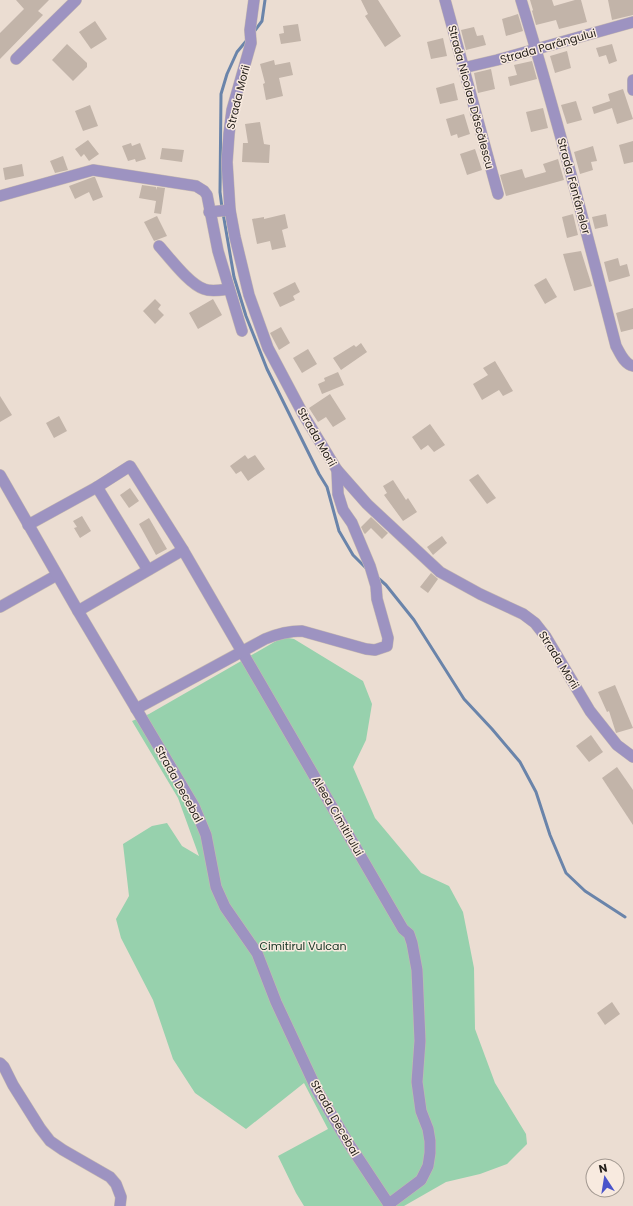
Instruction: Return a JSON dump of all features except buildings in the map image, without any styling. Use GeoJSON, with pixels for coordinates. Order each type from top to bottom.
{"type":"FeatureCollection","features":[{"type":"Feature","properties":{"kind":"street"},"geometry":{"type":"LineString","coordinates":[[16,59],[76,0]]}},
{"type":"Feature","properties":{"kind":"street","name":"Strada Morii"},"geometry":{"type":"LineString","coordinates":[[254,0],[250,30],[251,43],[232,110],[228,134],[227,162],[221,211],[235,237],[249,295],[268,348],[303,414],[337,470],[367,504],[440,572],[480,594],[522,614],[535,623],[550,643],[590,711],[617,745],[633,757]]}},
{"type":"Feature","properties":{"kind":"street","name":"Strada Nicolae Dăscălescu"},"geometry":{"type":"LineString","coordinates":[[445,0],[498,194]]}},
{"type":"Feature","properties":{"kind":"street","name":"Strada Fântânelor"},"geometry":{"type":"LineString","coordinates":[[521,0],[572,178],[616,346],[622,357],[633,366]]}},
{"type":"Feature","properties":{"kind":"street","name":"Strada Parângului"},"geometry":{"type":"LineString","coordinates":[[463,68],[633,22]]}},
{"type":"Feature","properties":{"kind":"street"},"geometry":{"type":"LineString","coordinates":[[633,80],[633,90]]}},
{"type":"Feature","properties":{"kind":"street"},"geometry":{"type":"LineString","coordinates":[[0,196],[93,170],[196,186],[204,191],[221,211],[218,251],[242,331]]}},
{"type":"Feature","properties":{"kind":"street"},"geometry":{"type":"LineString","coordinates":[[159,246],[194,283],[204,289],[229,289]]}},
{"type":"Feature","properties":{"kind":"street","name":"Aleea Cimitirului"},"geometry":{"type":"LineString","coordinates":[[97,486],[130,466],[183,550],[403,929],[409,934],[415,951],[417,970],[420,1041],[417,1082],[421,1111],[428,1129],[430,1153],[428,1166],[421,1180],[390,1205]]}},
{"type":"Feature","properties":{"kind":"street"},"geometry":{"type":"LineString","coordinates":[[136,709],[275,635],[292,631],[302,631],[366,649],[375,650],[388,646],[388,638],[377,599],[376,586],[370,566],[352,523],[343,510],[338,494],[337,470]]}},
{"type":"Feature","properties":{"kind":"street","name":"Strada Decebal"},"geometry":{"type":"LineString","coordinates":[[0,475],[78,611],[194,806],[206,835],[216,887],[225,907],[256,953],[276,1002],[317,1090],[349,1144],[390,1205]]}},
{"type":"Feature","properties":{"kind":"street"},"geometry":{"type":"LineString","coordinates":[[28,525],[97,486],[148,570]]}},
{"type":"Feature","properties":{"kind":"street"},"geometry":{"type":"LineString","coordinates":[[78,611],[183,550]]}},
{"type":"Feature","properties":{"kind":"street"},"geometry":{"type":"LineString","coordinates":[[0,606],[57,575]]}},
{"type":"Feature","properties":{"kind":"street"},"geometry":{"type":"LineString","coordinates":[[0,1063],[4,1067],[13,1085],[40,1128],[50,1140],[63,1150],[110,1177],[116,1184],[120,1197],[120,1206]]}},
{"type":"Feature","properties":{"kind":"green space","name":"Cimitirul Vulcan"},"geometry":{"type":"Polygon","coordinates":[[[283,637],[294,639],[363,681],[372,704],[366,740],[353,767],[375,818],[421,873],[449,886],[463,912],[474,968],[475,1029],[495,1083],[526,1134],[527,1144],[507,1164],[480,1174],[446,1182],[404,1206],[304,1206],[278,1156],[328,1129],[304,1083],[246,1129],[195,1093],[173,1059],[153,1000],[121,938],[116,919],[129,896],[123,844],[152,826],[167,823],[182,846],[199,856],[178,798],[132,721],[149,714],[283,637]]]}},
{"type":"Feature","properties":{"kind":"waterway"},"geometry":{"type":"LineString","coordinates":[[253,33],[262,21],[265,0]]}},
{"type":"Feature","properties":{"kind":"waterway"},"geometry":{"type":"LineString","coordinates":[[222,208],[220,192],[221,94],[227,74],[237,52],[247,40]]}},
{"type":"Feature","properties":{"kind":"waterway"},"geometry":{"type":"LineString","coordinates":[[223,213],[234,277],[246,316],[267,369],[319,474],[327,487],[339,531],[353,555],[367,569]]}},
{"type":"Feature","properties":{"kind":"waterway"},"geometry":{"type":"LineString","coordinates":[[378,578],[386,585],[414,620],[464,699],[520,762],[536,792],[550,835],[566,873],[585,891],[625,917]]}}]}
